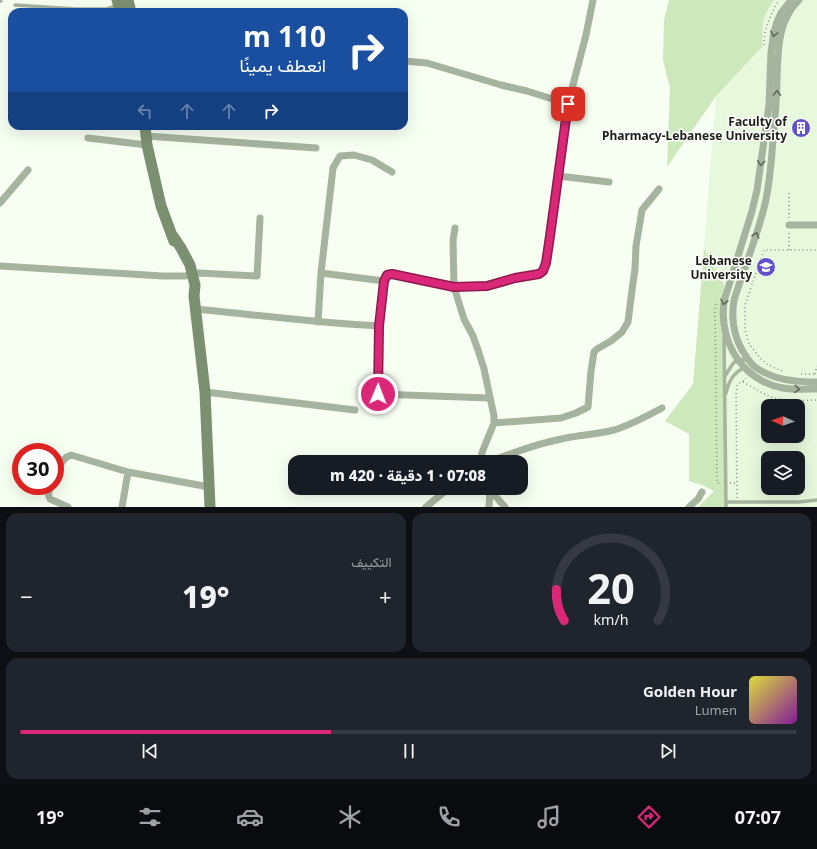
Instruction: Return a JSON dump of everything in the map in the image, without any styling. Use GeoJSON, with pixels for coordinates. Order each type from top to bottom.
{"type":"FeatureCollection","features":[{"type":"Feature","properties":{"kind":"street"},"geometry":{"type":"LineString","coordinates":[[489,398],[378,394],[379,326],[384,281],[387,275],[392,274],[454,287],[487,286],[515,278],[539,274],[543,271],[546,263],[568,104],[586,36],[593,0]]}},
{"type":"Feature","properties":{"kind":"street"},"geometry":{"type":"LineString","coordinates":[[791,0],[781,13],[774,32],[771,52],[769,105],[759,178],[752,211],[723,304],[723,317],[728,343],[737,359],[758,379],[774,385],[794,389],[817,390]]}},
{"type":"Feature","properties":{"kind":"street"},"geometry":{"type":"LineString","coordinates":[[799,0],[786,18],[780,38],[776,104],[769,179],[765,204],[736,292],[733,307],[735,333],[749,360],[755,366],[775,377],[792,381],[817,382]]}},
{"type":"Feature","properties":{"kind":"street"},"geometry":{"type":"LineString","coordinates":[[408,61],[427,63],[568,104]]}},
{"type":"Feature","properties":{"kind":"street"},"geometry":{"type":"LineString","coordinates":[[146,136],[161,206],[173,236],[190,265],[188,275],[195,284],[194,296],[205,392],[210,507]]}},
{"type":"Feature","properties":{"kind":"street"},"geometry":{"type":"LineString","coordinates":[[88,138],[146,136],[316,148]]}},
{"type":"Feature","properties":{"kind":"street"},"geometry":{"type":"LineString","coordinates":[[318,322],[321,273],[333,168],[340,156],[354,155],[372,160],[392,172]]}},
{"type":"Feature","properties":{"kind":"street"},"geometry":{"type":"LineString","coordinates":[[0,203],[28,170]]}},
{"type":"Feature","properties":{"kind":"street"},"geometry":{"type":"LineString","coordinates":[[558,176],[609,182]]}},
{"type":"Feature","properties":{"kind":"street"},"geometry":{"type":"LineString","coordinates":[[759,178],[769,179]]}},
{"type":"Feature","properties":{"kind":"street"},"geometry":{"type":"LineString","coordinates":[[494,423],[561,418],[588,407],[594,352],[622,332],[628,322],[635,269],[636,246],[642,210],[659,189]]}},
{"type":"Feature","properties":{"kind":"street"},"geometry":{"type":"LineString","coordinates":[[0,266],[163,276],[199,273],[257,276],[260,218]]}},
{"type":"Feature","properties":{"kind":"street"},"geometry":{"type":"LineString","coordinates":[[789,225],[817,225]]}},
{"type":"Feature","properties":{"kind":"street"},"geometry":{"type":"LineString","coordinates":[[454,228],[454,287],[464,319],[473,336],[484,369],[494,416],[494,423],[481,455]]}},
{"type":"Feature","properties":{"kind":"street"},"geometry":{"type":"LineString","coordinates":[[321,273],[384,281]]}},
{"type":"Feature","properties":{"kind":"street"},"geometry":{"type":"LineString","coordinates":[[196,309],[318,322],[379,326]]}},
{"type":"Feature","properties":{"kind":"street"},"geometry":{"type":"LineString","coordinates":[[205,392],[355,410]]}},
{"type":"Feature","properties":{"kind":"street"},"geometry":{"type":"LineString","coordinates":[[507,455],[538,444],[615,429],[630,424],[662,408]]}},
{"type":"Feature","properties":{"kind":"street"},"geometry":{"type":"LineString","coordinates":[[64,458],[71,455],[128,472],[209,487]]}},
{"type":"Feature","properties":{"kind":"street"},"geometry":{"type":"LineString","coordinates":[[122,507],[128,472]]}},
{"type":"Feature","properties":{"kind":"street"},"geometry":{"type":"LineString","coordinates":[[689,507],[698,499],[702,492]]}},
{"type":"Feature","properties":{"kind":"street"},"geometry":{"type":"LineString","coordinates":[[48,495],[50,498],[68,507]]}},
{"type":"Feature","properties":{"kind":"street"},"geometry":{"type":"LineString","coordinates":[[426,507],[441,495]]}},
{"type":"Feature","properties":{"kind":"street"},"geometry":{"type":"LineString","coordinates":[[489,507],[490,495]]}},
{"type":"Feature","properties":{"kind":"street"},"geometry":{"type":"LineString","coordinates":[[495,495],[505,507]]}},
{"type":"Feature","properties":{"kind":"lane"},"geometry":{"type":"LineString","coordinates":[[110,8],[121,4]]}},
{"type":"Feature","properties":{"kind":"lane"},"geometry":{"type":"LineString","coordinates":[[15,5],[60,8]]}},
{"type":"Feature","properties":{"kind":"lane"},"geometry":{"type":"LineString","coordinates":[[724,326],[726,507]]}},
{"type":"Feature","properties":{"kind":"lane"},"geometry":{"type":"LineString","coordinates":[[725,377],[737,359],[749,360]]}},
{"type":"Feature","properties":{"kind":"lane"},"geometry":{"type":"LineString","coordinates":[[725,402],[728,385],[733,375],[739,370],[747,370]]}},
{"type":"Feature","properties":{"kind":"lane"},"geometry":{"type":"LineString","coordinates":[[726,502],[799,502],[817,500]]}},
{"type":"Feature","properties":{"kind":"path"},"geometry":{"type":"LineString","coordinates":[[786,372],[768,365],[760,359],[749,344],[744,330],[745,305],[764,250],[817,250]]}},
{"type":"Feature","properties":{"kind":"path"},"geometry":{"type":"LineString","coordinates":[[736,502],[736,395],[737,385],[743,382],[747,370]]}},
{"type":"Feature","properties":{"kind":"path"},"geometry":{"type":"LineString","coordinates":[[801,374],[817,374]]}},
{"type":"Feature","properties":{"kind":"path"},"geometry":{"type":"LineString","coordinates":[[743,382],[762,393],[778,399],[817,400]]}},
{"type":"Feature","properties":{"kind":"shaded area","name":"Lebanese University"},"geometry":{"type":"Polygon","coordinates":[[[774,0],[817,0],[817,507],[726,507],[704,249],[716,96],[762,47],[763,21],[774,0]]]}},
{"type":"Feature","properties":{"kind":"green space"},"geometry":{"type":"Polygon","coordinates":[[[669,0],[774,0],[763,21],[762,47],[716,96],[667,167],[670,88],[663,60],[664,20],[669,0]]]}},
{"type":"Feature","properties":{"kind":"green space"},"geometry":{"type":"Polygon","coordinates":[[[704,249],[724,285],[726,507],[698,507],[714,491],[689,481],[689,434],[665,421],[693,384],[704,249]]]}},
{"type":"Feature","properties":{"kind":"place","name":"Faculty of Pharmacy-Lebanese University"},"geometry":{"type":"Point","coordinates":[801,128]}},
{"type":"Feature","properties":{"kind":"place","name":"Lebanese University"},"geometry":{"type":"Point","coordinates":[766,267]}},
{"type":"Feature","properties":{"kind":"route"},"geometry":{"type":"LineString","coordinates":[[378,394],[379,326],[384,278],[387,275],[392,274],[454,287],[487,286],[515,278],[539,274],[543,271],[546,263],[568,104]]}}]}
